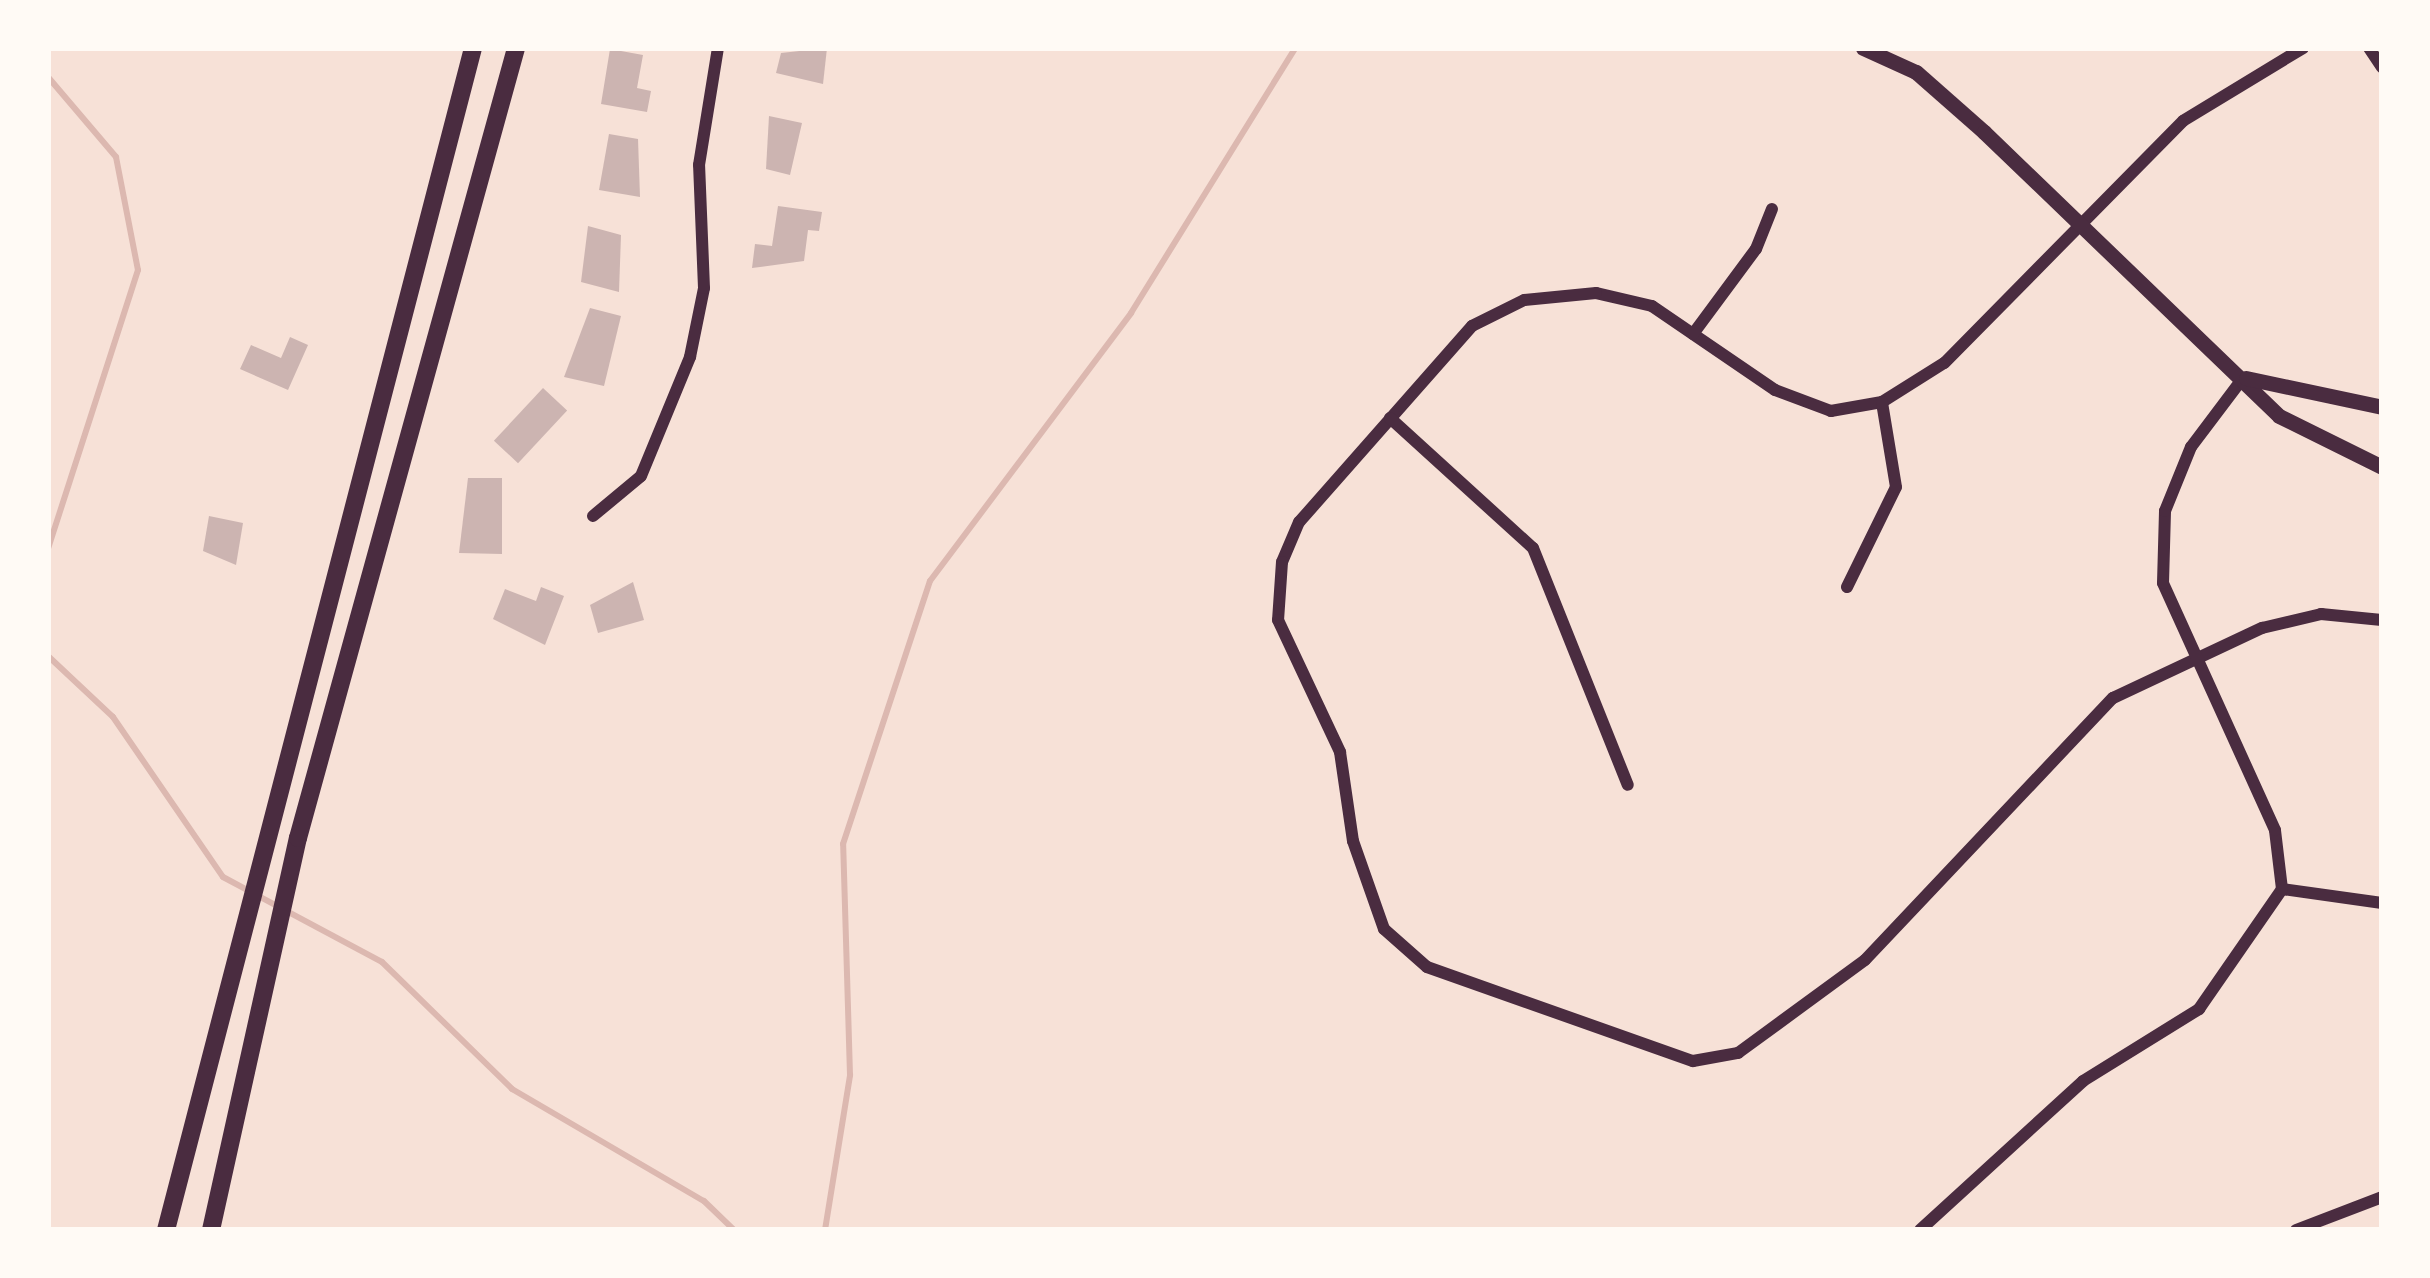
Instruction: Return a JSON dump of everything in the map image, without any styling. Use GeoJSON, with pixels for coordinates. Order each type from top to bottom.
{"type":"FeatureCollection","features":[{"type":"Feature","properties":{"kind":"main road"},"geometry":{"type":"LineString","coordinates":[[166,1230],[226,971],[408,320],[473,48]]}},
{"type":"Feature","properties":{"kind":"main road"},"geometry":{"type":"LineString","coordinates":[[211,1230],[298,838],[516,48]]}},
{"type":"Feature","properties":{"kind":"street"},"geometry":{"type":"LineString","coordinates":[[593,516],[641,476],[695,337],[699,165],[718,48]]}},
{"type":"Feature","properties":{"kind":"street"},"geometry":{"type":"LineString","coordinates":[[1864,48],[1916,72],[2078,219],[2279,416],[2382,467]]}},
{"type":"Feature","properties":{"kind":"street"},"geometry":{"type":"LineString","coordinates":[[2303,48],[2183,122],[2078,219],[1944,363],[1882,402],[1831,411],[1775,390],[1652,306],[1596,293],[1524,299],[1472,326],[1299,522],[1277,605],[1340,752],[1353,841],[1384,929],[1427,967],[1580,1012],[1652,1050],[1693,1061],[1738,1053],[1800,1012],[2048,776],[2113,698],[2192,660],[2321,614],[2382,620]]}},
{"type":"Feature","properties":{"kind":"street"},"geometry":{"type":"LineString","coordinates":[[2368,48],[2382,67]]}},
{"type":"Feature","properties":{"kind":"street"},"geometry":{"type":"LineString","coordinates":[[1693,334],[1756,250],[1772,209]]}},
{"type":"Feature","properties":{"kind":"street"},"geometry":{"type":"LineString","coordinates":[[2243,378],[2382,407]]}},
{"type":"Feature","properties":{"kind":"street"},"geometry":{"type":"LineString","coordinates":[[1920,1230],[2083,1081],[2198,1009],[2282,889],[2275,830],[2192,660],[2163,583],[2165,511],[2191,447],[2243,378]]}},
{"type":"Feature","properties":{"kind":"street"},"geometry":{"type":"LineString","coordinates":[[1847,587],[1896,487],[1882,402]]}},
{"type":"Feature","properties":{"kind":"street"},"geometry":{"type":"LineString","coordinates":[[1390,418],[1533,548],[1628,785]]}},
{"type":"Feature","properties":{"kind":"street"},"geometry":{"type":"LineString","coordinates":[[2282,889],[2382,903]]}},
{"type":"Feature","properties":{"kind":"street"},"geometry":{"type":"LineString","coordinates":[[2296,1230],[2382,1197]]}},
{"type":"Feature","properties":{"kind":"building"},"geometry":{"type":"Polygon","coordinates":[[[827,48],[823,84],[776,73],[781,53],[827,48]]]}},
{"type":"Feature","properties":{"kind":"building"},"geometry":{"type":"Polygon","coordinates":[[[610,49],[643,55],[637,88],[651,91],[647,112],[601,104],[610,49]]]}},
{"type":"Feature","properties":{"kind":"building"},"geometry":{"type":"Polygon","coordinates":[[[769,116],[802,123],[790,175],[766,169],[769,116]]]}},
{"type":"Feature","properties":{"kind":"building"},"geometry":{"type":"Polygon","coordinates":[[[609,134],[638,139],[640,197],[599,190],[609,134]]]}},
{"type":"Feature","properties":{"kind":"building"},"geometry":{"type":"Polygon","coordinates":[[[778,206],[822,212],[819,231],[808,230],[804,261],[752,268],[755,244],[772,246],[778,206]]]}},
{"type":"Feature","properties":{"kind":"building"},"geometry":{"type":"Polygon","coordinates":[[[588,226],[621,235],[619,292],[581,282],[588,226]]]}},
{"type":"Feature","properties":{"kind":"building"},"geometry":{"type":"Polygon","coordinates":[[[590,308],[621,316],[604,386],[564,377],[590,308]]]}},
{"type":"Feature","properties":{"kind":"building"},"geometry":{"type":"Polygon","coordinates":[[[290,337],[308,345],[288,390],[240,369],[251,345],[281,358],[290,337]]]}},
{"type":"Feature","properties":{"kind":"building"},"geometry":{"type":"Polygon","coordinates":[[[543,388],[567,411],[518,463],[494,441],[543,388]]]}},
{"type":"Feature","properties":{"kind":"building"},"geometry":{"type":"Polygon","coordinates":[[[468,478],[502,478],[502,554],[459,553],[468,478]]]}},
{"type":"Feature","properties":{"kind":"building"},"geometry":{"type":"Polygon","coordinates":[[[209,516],[243,523],[236,565],[203,551],[209,516]]]}},
{"type":"Feature","properties":{"kind":"building"},"geometry":{"type":"Polygon","coordinates":[[[633,582],[644,620],[598,633],[590,605],[633,582]]]}},
{"type":"Feature","properties":{"kind":"building"},"geometry":{"type":"Polygon","coordinates":[[[541,587],[564,596],[545,645],[493,619],[505,589],[536,601],[541,587]]]}},
{"type":"Feature","properties":{"kind":"waterway"},"geometry":{"type":"LineString","coordinates":[[825,1230],[850,1075],[843,844],[930,581],[1131,313],[1295,48]]}},
{"type":"Feature","properties":{"kind":"waterway"},"geometry":{"type":"LineString","coordinates":[[48,77],[116,157],[138,270],[48,548]]}},
{"type":"Feature","properties":{"kind":"waterway"},"geometry":{"type":"LineString","coordinates":[[48,656],[113,717],[223,877],[382,962],[512,1089],[704,1201],[734,1230]]}}]}
